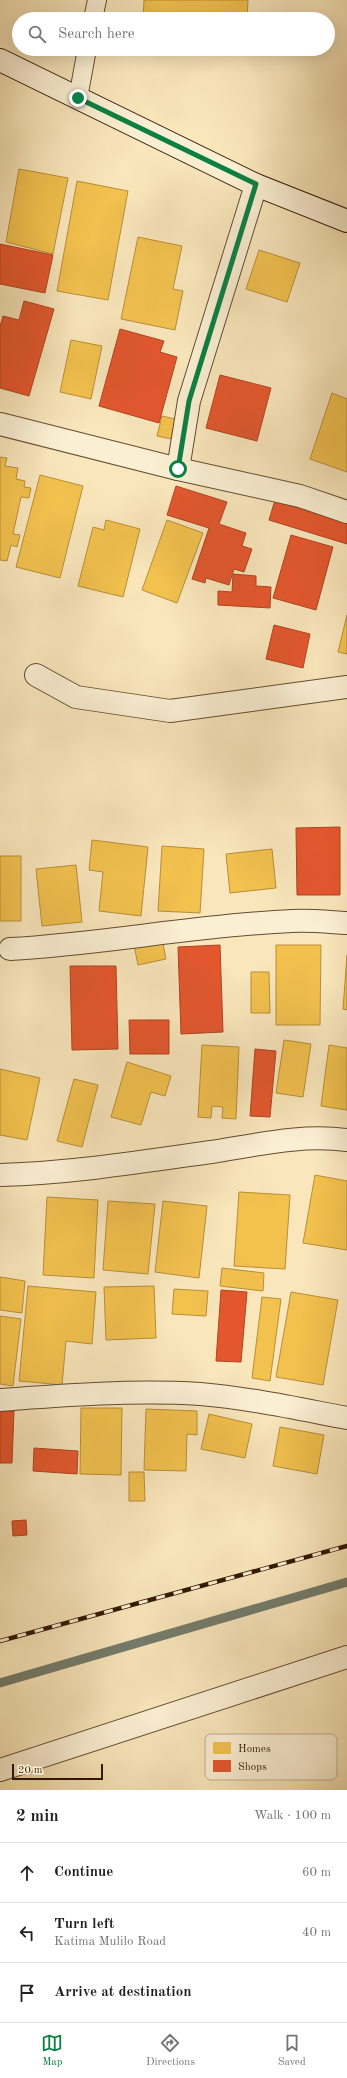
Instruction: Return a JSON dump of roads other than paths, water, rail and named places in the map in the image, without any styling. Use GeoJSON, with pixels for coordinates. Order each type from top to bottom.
{"type":"FeatureCollection","features":[{"type":"Feature","properties":{"kind":"street"},"geometry":{"type":"LineString","coordinates":[[0,60],[256,184],[347,221]]}},
{"type":"Feature","properties":{"kind":"street"},"geometry":{"type":"LineString","coordinates":[[178,469],[189,401],[256,184]]}},
{"type":"Feature","properties":{"kind":"street"},"geometry":{"type":"LineString","coordinates":[[0,424],[178,469],[300,496],[347,512]]}},
{"type":"Feature","properties":{"kind":"street"},"geometry":{"type":"LineString","coordinates":[[36,675],[76,697],[170,711],[347,687]]}},
{"type":"Feature","properties":{"kind":"street"},"geometry":{"type":"LineString","coordinates":[[10,949],[45,948],[234,925],[294,921],[347,922]]}},
{"type":"Feature","properties":{"kind":"street"},"geometry":{"type":"LineString","coordinates":[[0,1174],[48,1174],[100,1168],[291,1140],[347,1140]]}},
{"type":"Feature","properties":{"kind":"street"},"geometry":{"type":"LineString","coordinates":[[0,1400],[76,1394],[201,1394],[285,1406],[347,1418]]}},
{"type":"Feature","properties":{"kind":"street"},"geometry":{"type":"LineString","coordinates":[[0,1770],[347,1657]]}},
{"type":"Feature","properties":{"kind":"lane"},"geometry":{"type":"LineString","coordinates":[[94,12],[97,0]]}},
{"type":"Feature","properties":{"kind":"lane"},"geometry":{"type":"LineString","coordinates":[[78,98],[87,56]]}},
{"type":"Feature","properties":{"kind":"waterway"},"geometry":{"type":"LineString","coordinates":[[0,1683],[347,1582]]}},
{"type":"Feature","properties":{"kind":"railway"},"geometry":{"type":"LineString","coordinates":[[0,1641],[347,1546]]}}]}
